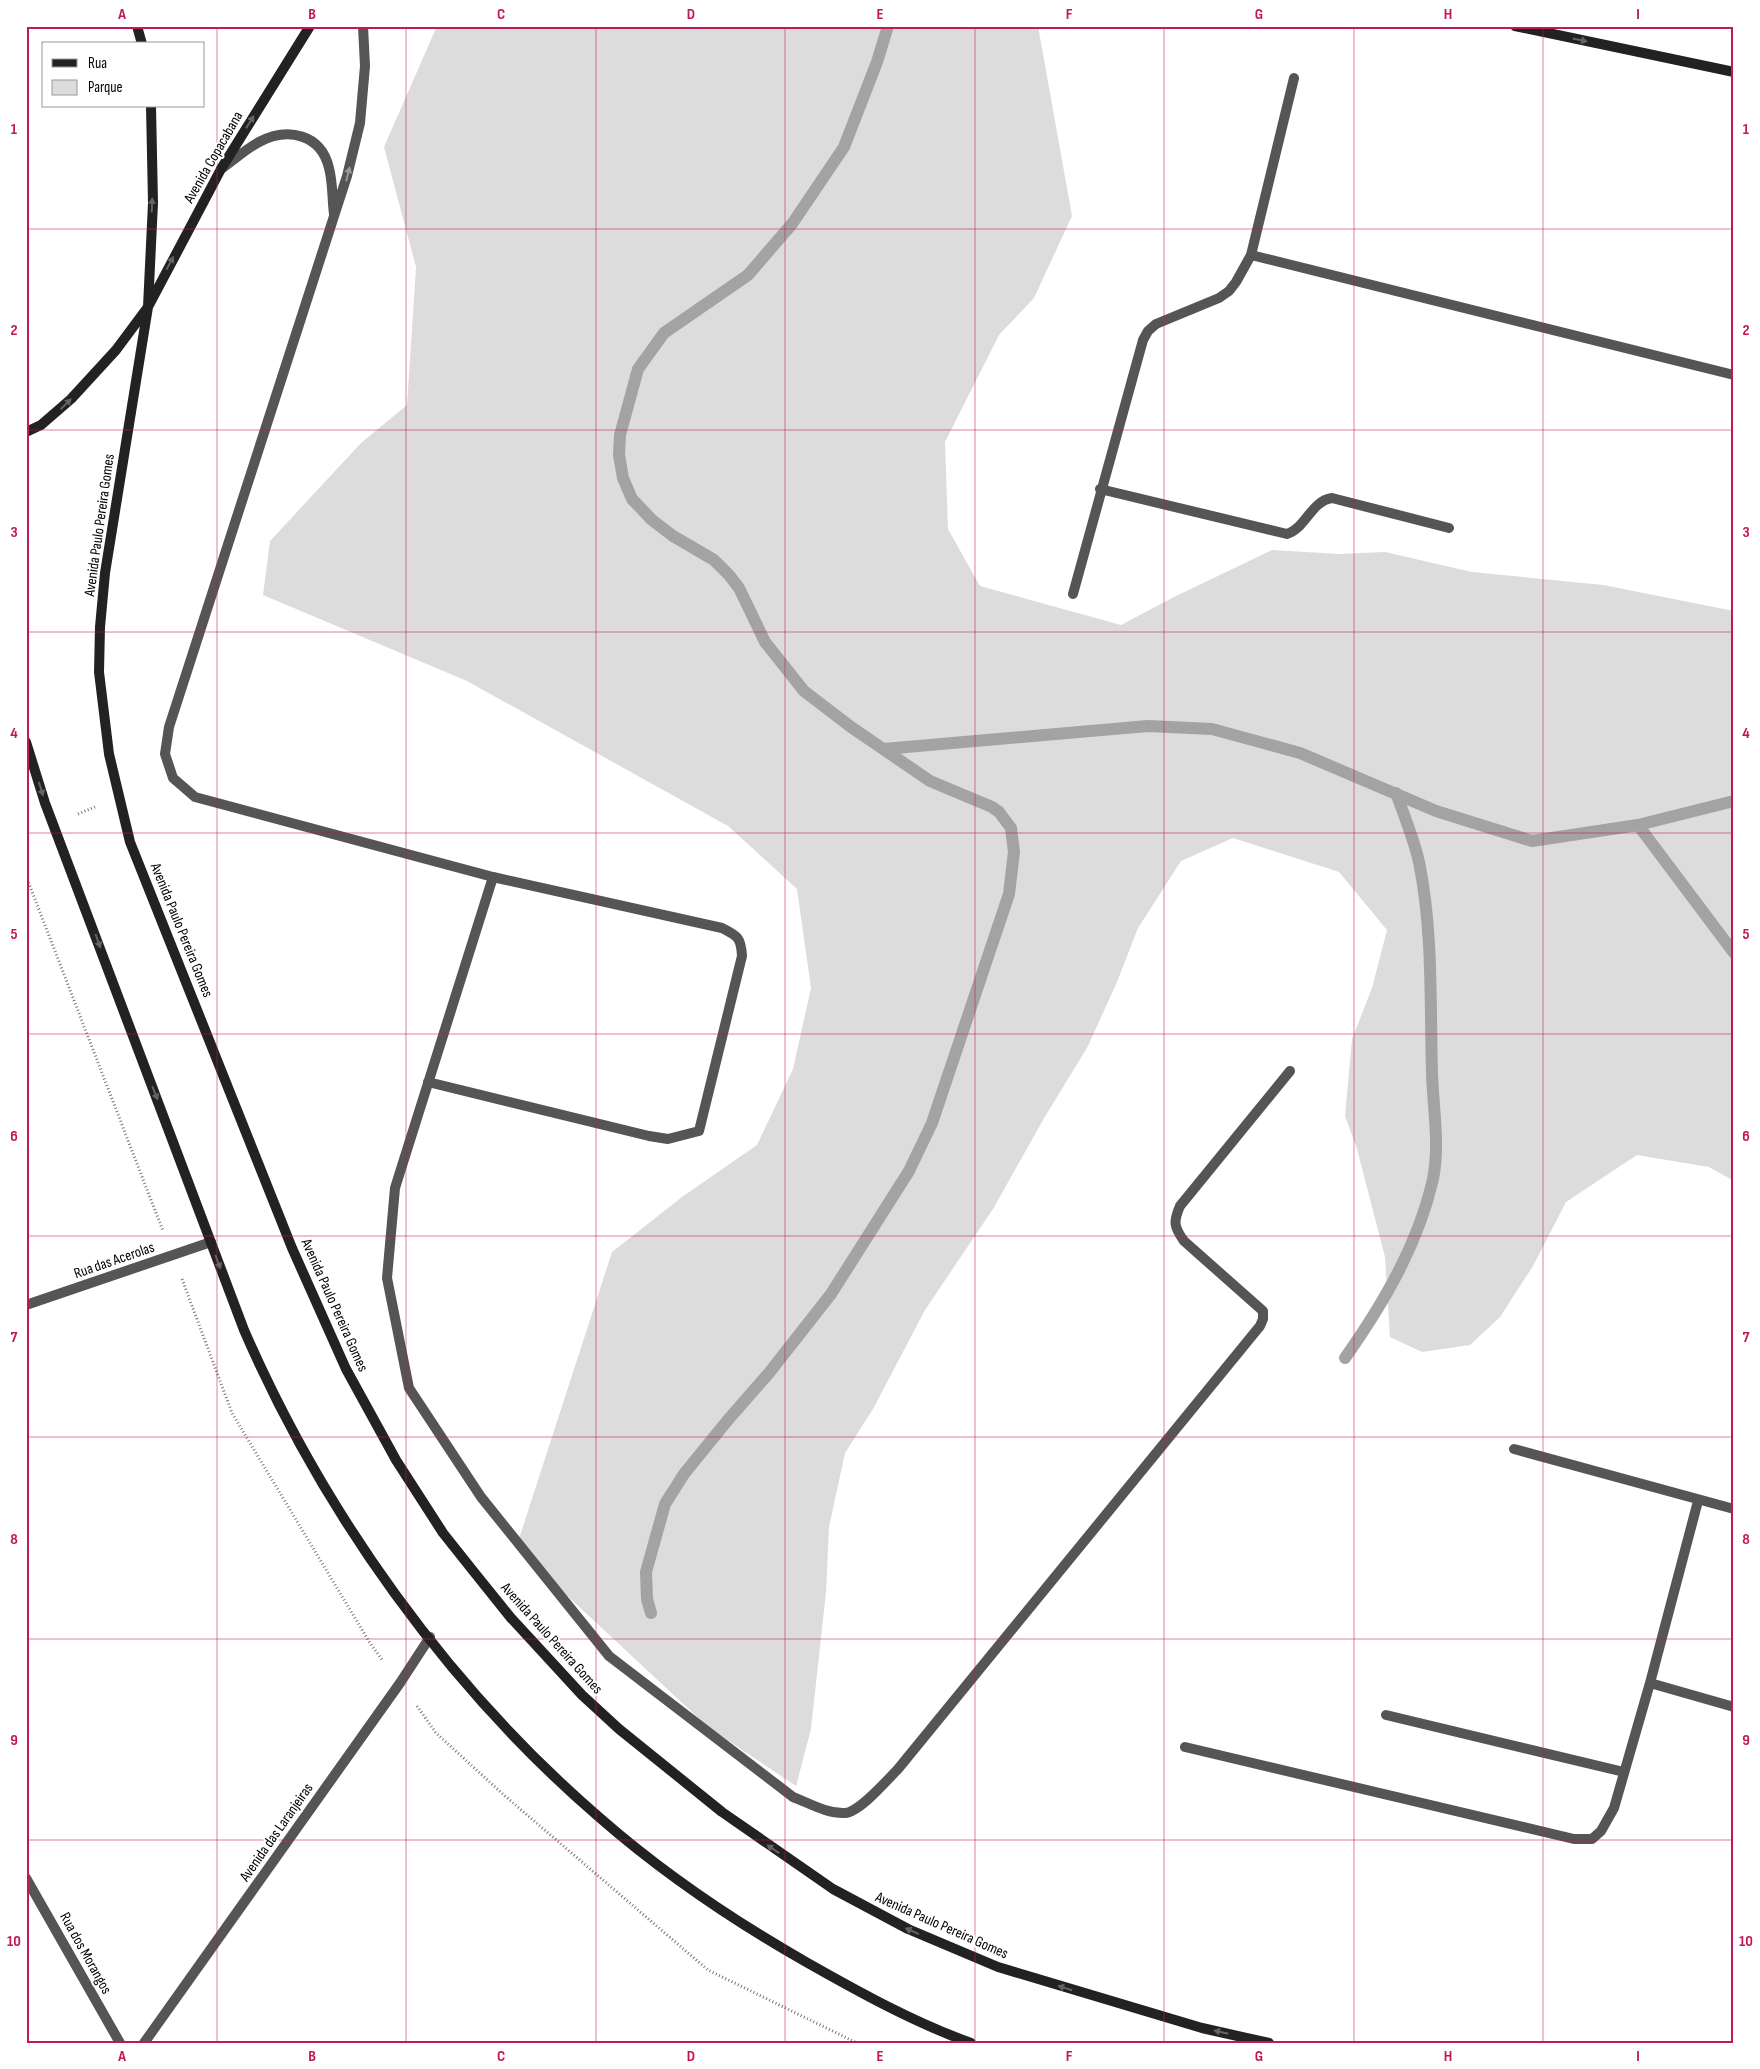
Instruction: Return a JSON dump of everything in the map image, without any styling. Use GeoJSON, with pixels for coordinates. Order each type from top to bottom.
{"type":"FeatureCollection","features":[{"type":"Feature","properties":{"kind":"main road"},"geometry":{"type":"LineString","coordinates":[[137,26],[141,42]]}},
{"type":"Feature","properties":{"kind":"main road","name":"Avenida Copacabana"},"geometry":{"type":"LineString","coordinates":[[148,306],[220,169],[310,26]]}},
{"type":"Feature","properties":{"kind":"main road"},"geometry":{"type":"LineString","coordinates":[[1515,26],[1734,72]]}},
{"type":"Feature","properties":{"kind":"main road","name":"Avenida Paulo Pereira Gomes"},"geometry":{"type":"LineString","coordinates":[[151,108],[153,203],[148,306],[105,573],[100,627],[99,672],[109,754],[130,842],[292,1248],[346,1369],[420,1498],[443,1533],[511,1618],[582,1695],[640,1746],[722,1812],[833,1889],[908,1929],[998,1967],[1164,2017],[1268,2043]]}},
{"type":"Feature","properties":{"kind":"main road"},"geometry":{"type":"LineString","coordinates":[[26,432],[41,425],[72,399],[116,350],[148,306]]}},
{"type":"Feature","properties":{"kind":"main road"},"geometry":{"type":"LineString","coordinates":[[26,742],[45,803],[254,1352],[306,1456],[364,1550],[430,1637],[504,1726],[601,1820],[663,1868],[755,1931],[843,1983],[923,2024],[971,2043]]}},
{"type":"Feature","properties":{"kind":"street"},"geometry":{"type":"LineString","coordinates":[[363,26],[365,66],[360,122],[347,176],[169,727],[165,754],[173,778],[195,797],[493,876],[722,928],[735,935],[741,942],[742,956],[699,1131],[668,1138],[649,1136],[428,1082]]}},
{"type":"Feature","properties":{"kind":"street"},"geometry":{"type":"LineString","coordinates":[[1073,594],[1100,489],[1143,340],[1148,331],[1156,324],[1218,298],[1230,291],[1251,255],[1294,78]]}},
{"type":"Feature","properties":{"kind":"street"},"geometry":{"type":"LineString","coordinates":[[220,169],[260,142],[280,136],[301,136],[314,141],[322,152],[329,168],[334,221]]}},
{"type":"Feature","properties":{"kind":"street"},"geometry":{"type":"LineString","coordinates":[[1251,255],[1734,375]]}},
{"type":"Feature","properties":{"kind":"street"},"geometry":{"type":"LineString","coordinates":[[1100,489],[1287,534],[1296,529],[1320,502],[1332,498],[1449,528]]}},
{"type":"Feature","properties":{"kind":"street"},"geometry":{"type":"LineString","coordinates":[[493,876],[395,1188],[387,1278],[409,1388],[481,1497],[609,1656],[793,1797],[822,1809],[846,1813],[868,1800],[898,1769],[1260,1326],[1263,1318],[1262,1312],[1184,1241],[1176,1229],[1175,1217],[1180,1206],[1290,1071]]}},
{"type":"Feature","properties":{"kind":"street","name":"Rua das Acerolas"},"geometry":{"type":"LineString","coordinates":[[26,1305],[211,1242]]}},
{"type":"Feature","properties":{"kind":"street"},"geometry":{"type":"LineString","coordinates":[[1514,1449],[1698,1501],[1734,1509]]}},
{"type":"Feature","properties":{"kind":"street"},"geometry":{"type":"LineString","coordinates":[[1185,1747],[1574,1840],[1592,1838],[1601,1831],[1614,1808],[1650,1683],[1698,1501]]}},
{"type":"Feature","properties":{"kind":"street","name":"Avenida das Laranjeiras"},"geometry":{"type":"LineString","coordinates":[[144,2043],[400,1683],[430,1637]]}},
{"type":"Feature","properties":{"kind":"street"},"geometry":{"type":"LineString","coordinates":[[1650,1683],[1734,1707]]}},
{"type":"Feature","properties":{"kind":"street"},"geometry":{"type":"LineString","coordinates":[[1386,1715],[1624,1772]]}},
{"type":"Feature","properties":{"kind":"street","name":"Rua dos Morangos"},"geometry":{"type":"LineString","coordinates":[[26,1878],[120,2043]]}},
{"type":"Feature","properties":{"kind":"green space"},"geometry":{"type":"Polygon","coordinates":[[[437,26],[1038,26],[1072,216],[1034,298],[999,335],[945,442],[948,529],[980,586],[1121,625],[1174,597],[1272,550],[1339,554],[1385,552],[1472,572],[1603,585],[1734,611],[1734,1181],[1709,1167],[1637,1155],[1566,1202],[1533,1266],[1500,1317],[1470,1345],[1422,1352],[1390,1337],[1385,1257],[1357,1149],[1345,1116],[1352,1039],[1372,988],[1387,930],[1339,872],[1233,838],[1181,861],[1138,928],[1117,982],[1088,1046],[1043,1120],[993,1209],[925,1310],[873,1409],[845,1453],[829,1527],[826,1592],[811,1729],[796,1786],[708,1727],[516,1548],[612,1252],[682,1197],[757,1145],[793,1069],[811,988],[797,889],[728,826],[467,681],[263,595],[270,541],[361,443],[407,405],[416,267],[384,147],[437,26]]]}},
{"type":"Feature","properties":{"kind":"waterway"},"geometry":{"type":"LineString","coordinates":[[651,1613],[647,1599],[646,1572],[665,1504],[684,1474],[769,1373],[831,1294],[909,1171],[932,1123],[1009,894],[1014,852],[1011,828],[999,812],[992,807],[930,781],[851,727],[804,691],[765,642],[739,588],[729,575],[714,560],[673,536],[652,520],[632,499],[623,478],[619,455],[620,435],[638,369],[664,333],[748,275],[792,224],[844,147],[877,62],[888,26]]}},
{"type":"Feature","properties":{"kind":"waterway"},"geometry":{"type":"LineString","coordinates":[[884,749],[1148,726],[1212,729],[1300,753],[1436,811],[1532,841],[1638,825],[1734,801]]}},
{"type":"Feature","properties":{"kind":"waterway"},"geometry":{"type":"LineString","coordinates":[[1345,1358],[1373,1317],[1409,1250],[1426,1203],[1435,1166],[1436,1139],[1427,914],[1417,853],[1396,793]]}},
{"type":"Feature","properties":{"kind":"waterway"},"geometry":{"type":"LineString","coordinates":[[1638,825],[1734,953]]}}]}
